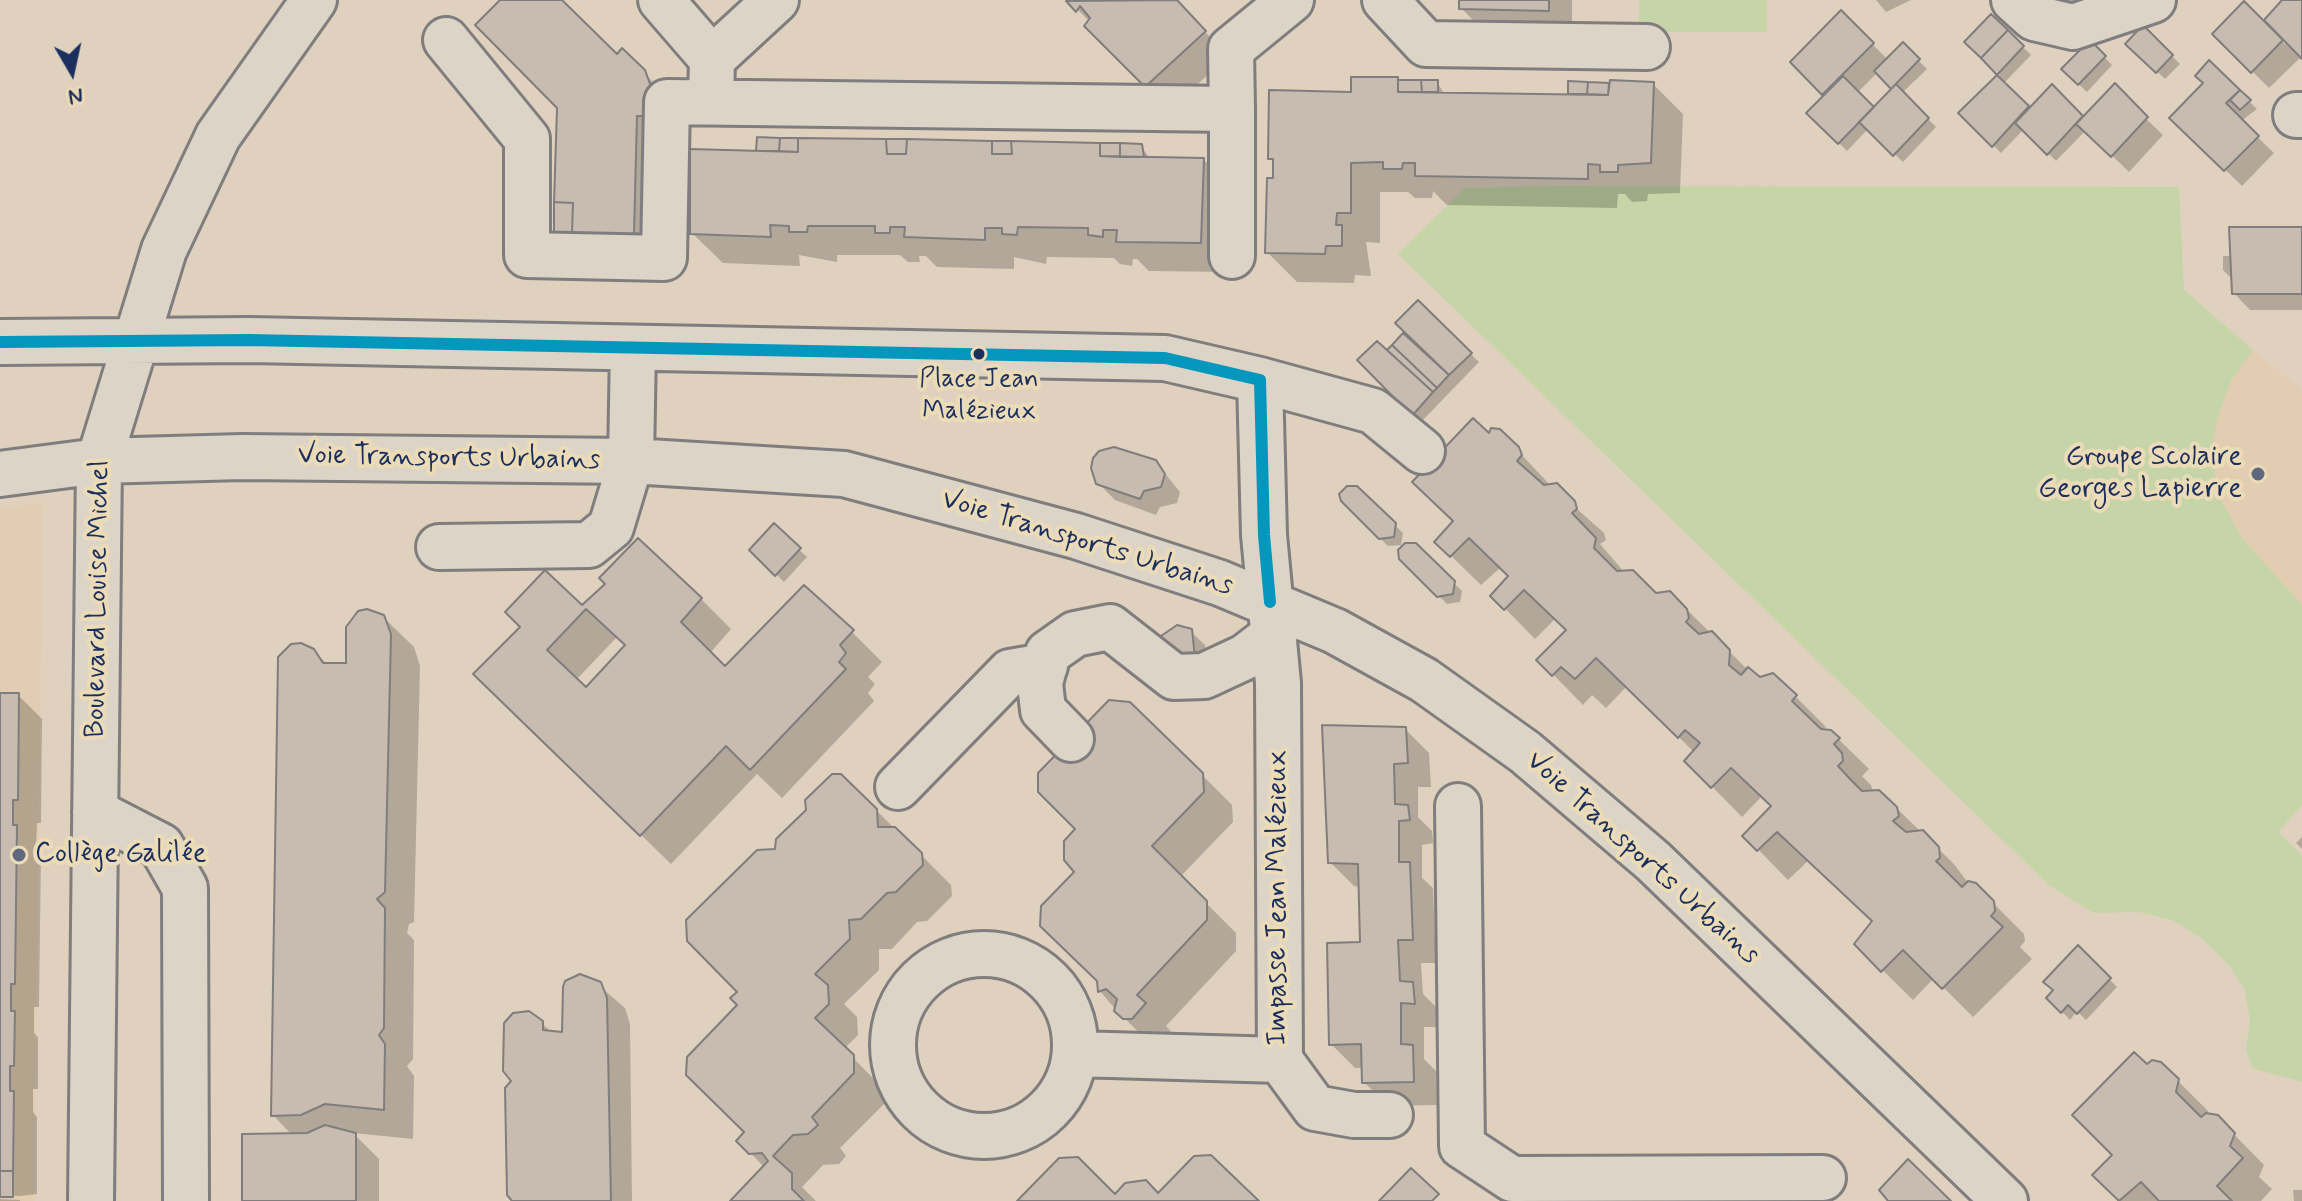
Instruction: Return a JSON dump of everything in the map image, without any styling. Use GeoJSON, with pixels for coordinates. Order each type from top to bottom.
{"type":"FeatureCollection","features":[{"type":"Feature","properties":{"kind":"street","name":"Boulevard Louise Michel"},"geometry":{"type":"LineString","coordinates":[[91,1201],[99,461],[134,339],[164,250],[218,136],[296,21],[314,0]]}},
{"type":"Feature","properties":{"kind":"street"},"geometry":{"type":"LineString","coordinates":[[661,0],[712,59],[711,102]]}},
{"type":"Feature","properties":{"kind":"street"},"geometry":{"type":"LineString","coordinates":[[712,59],[776,0]]}},
{"type":"Feature","properties":{"kind":"street"},"geometry":{"type":"LineString","coordinates":[[1385,0],[1426,44],[1647,47]]}},
{"type":"Feature","properties":{"kind":"street"},"geometry":{"type":"LineString","coordinates":[[2014,0],[2034,18],[2073,27],[2153,0]]}},
{"type":"Feature","properties":{"kind":"street"},"geometry":{"type":"LineString","coordinates":[[1232,256],[1231,49],[1263,8]]}},
{"type":"Feature","properties":{"kind":"street"},"geometry":{"type":"LineString","coordinates":[[446,40],[527,139],[527,255],[664,258],[667,102],[1232,109]]}},
{"type":"Feature","properties":{"kind":"street"},"geometry":{"type":"LineString","coordinates":[[0,342],[134,339],[1165,358],[1373,411],[1422,451]]}},
{"type":"Feature","properties":{"kind":"street"},"geometry":{"type":"LineString","coordinates":[[439,547],[589,545],[611,527],[631,461],[633,348]]}},
{"type":"Feature","properties":{"kind":"street","name":"Impasse Jean Malézieux"},"geometry":{"type":"LineString","coordinates":[[1260,380],[1273,618],[1280,1060],[1315,1108],[1354,1115],[1390,1115]]}},
{"type":"Feature","properties":{"kind":"street","name":"Voie Transports Urbains"},"geometry":{"type":"LineString","coordinates":[[0,474],[99,461],[242,457],[631,461],[844,474],[1076,536],[1273,618],[1335,631],[1424,680],[1525,752],[1653,861],[2005,1201]]}},
{"type":"Feature","properties":{"kind":"street"},"geometry":{"type":"LineString","coordinates":[[1071,739],[1043,710],[1040,683],[1048,653],[1075,634],[1110,627],[1174,677],[1204,676],[1245,657],[1273,618]]}},
{"type":"Feature","properties":{"kind":"street"},"geometry":{"type":"LineString","coordinates":[[898,787],[1010,672],[1045,666]]}},
{"type":"Feature","properties":{"kind":"street"},"geometry":{"type":"LineString","coordinates":[[1458,806],[1462,1146],[1512,1179],[1823,1178]]}},
{"type":"Feature","properties":{"kind":"street"},"geometry":{"type":"LineString","coordinates":[[95,812],[161,846],[185,888],[186,1201]]}},
{"type":"Feature","properties":{"kind":"street"},"geometry":{"type":"LineString","coordinates":[[984,952],[1040,971],[1067,1003],[1076,1054],[1070,1079],[1049,1111],[1001,1136],[953,1132],[912,1105],[891,1060],[896,1010],[918,978],[984,952]]}},
{"type":"Feature","properties":{"kind":"street"},"geometry":{"type":"LineString","coordinates":[[1076,1054],[1280,1060]]}},
{"type":"Feature","properties":{"kind":"shaded area","name":"Groupe Scolaire Georges Lapierre"},"geometry":{"type":"Polygon","coordinates":[[[2253,350],[2302,390],[2302,605],[2241,537],[2219,496],[2211,452],[2218,416],[2231,381],[2253,350]]]}},
{"type":"Feature","properties":{"kind":"shaded area","name":"Collège Galilée"},"geometry":{"type":"Polygon","coordinates":[[[43,502],[34,1201],[0,1201],[0,509],[43,502]]]}},
{"type":"Feature","properties":{"kind":"green space"},"geometry":{"type":"Polygon","coordinates":[[[1639,0],[1767,0],[1767,32],[1639,32],[1639,0]]]}},
{"type":"Feature","properties":{"kind":"green space"},"geometry":{"type":"Polygon","coordinates":[[[2179,187],[2184,290],[2253,350],[2231,381],[2218,416],[2211,452],[2219,496],[2241,537],[2302,605],[2302,805],[2278,832],[2302,856],[2302,1082],[2252,1068],[2246,1050],[2250,1019],[2244,988],[2228,964],[2201,938],[2172,920],[2139,912],[2094,913],[2050,886],[1398,254],[1465,188],[2179,187]]]}},
{"type":"Feature","properties":{"kind":"building"},"geometry":{"type":"Polygon","coordinates":[[[500,0],[562,0],[617,54],[622,48],[645,70],[650,84],[647,116],[637,116],[634,234],[572,233],[573,203],[554,202],[557,108],[475,25],[500,0]]]}},
{"type":"Feature","properties":{"kind":"building"},"geometry":{"type":"Polygon","coordinates":[[[1177,0],[1206,31],[1145,87],[1084,26],[1090,18],[1080,6],[1076,12],[1066,1],[1177,0]]]}},
{"type":"Feature","properties":{"kind":"building"},"geometry":{"type":"Polygon","coordinates":[[[1459,0],[1549,0],[1549,11],[1459,9],[1459,0]]]}},
{"type":"Feature","properties":{"kind":"building"},"geometry":{"type":"Polygon","coordinates":[[[2282,0],[2302,0],[2302,59],[2264,20],[2282,0]]]}},
{"type":"Feature","properties":{"kind":"building"},"geometry":{"type":"Polygon","coordinates":[[[2244,1],[2283,40],[2251,73],[2212,34],[2244,1]]]}},
{"type":"Feature","properties":{"kind":"building"},"geometry":{"type":"Polygon","coordinates":[[[1841,10],[1874,43],[1822,95],[1790,62],[1841,10]]]}},
{"type":"Feature","properties":{"kind":"building"},"geometry":{"type":"Polygon","coordinates":[[[1991,14],[2008,30],[1981,58],[1964,42],[1991,14]]]}},
{"type":"Feature","properties":{"kind":"building"},"geometry":{"type":"Polygon","coordinates":[[[2143,25],[2173,55],[2156,73],[2125,44],[2143,25]]]}},
{"type":"Feature","properties":{"kind":"building"},"geometry":{"type":"Polygon","coordinates":[[[2008,30],[2024,46],[1997,75],[1981,58],[2008,30]]]}},
{"type":"Feature","properties":{"kind":"building"},"geometry":{"type":"Polygon","coordinates":[[[2090,40],[2106,56],[2078,85],[2061,69],[2090,40]]]}},
{"type":"Feature","properties":{"kind":"building"},"geometry":{"type":"Polygon","coordinates":[[[1903,42],[1920,59],[1891,89],[1874,71],[1903,42]]]}},
{"type":"Feature","properties":{"kind":"building"},"geometry":{"type":"Polygon","coordinates":[[[2209,60],[2240,90],[2226,103],[2259,136],[2224,171],[2169,118],[2203,83],[2195,76],[2209,60]]]}},
{"type":"Feature","properties":{"kind":"building"},"geometry":{"type":"Polygon","coordinates":[[[1997,75],[2029,106],[1992,147],[1958,113],[1997,75]]]}},
{"type":"Feature","properties":{"kind":"building"},"geometry":{"type":"Polygon","coordinates":[[[1843,76],[1874,107],[1838,144],[1806,113],[1843,76]]]}},
{"type":"Feature","properties":{"kind":"building"},"geometry":{"type":"Polygon","coordinates":[[[1351,77],[1398,77],[1398,92],[1608,95],[1610,80],[1654,82],[1651,163],[1618,165],[1618,172],[1600,172],[1600,165],[1588,164],[1588,179],[1415,176],[1415,163],[1403,163],[1402,169],[1383,169],[1383,162],[1351,163],[1351,213],[1337,213],[1336,225],[1342,225],[1342,246],[1326,246],[1325,254],[1265,253],[1267,178],[1273,178],[1273,159],[1268,159],[1269,90],[1351,92],[1351,77]]]}},
{"type":"Feature","properties":{"kind":"building"},"geometry":{"type":"Polygon","coordinates":[[[1398,80],[1421,80],[1422,92],[1398,92],[1398,80]]]}},
{"type":"Feature","properties":{"kind":"building"},"geometry":{"type":"Polygon","coordinates":[[[1421,80],[1438,80],[1438,92],[1422,92],[1421,80]]]}},
{"type":"Feature","properties":{"kind":"building"},"geometry":{"type":"Polygon","coordinates":[[[1568,81],[1588,82],[1587,94],[1568,94],[1568,81]]]}},
{"type":"Feature","properties":{"kind":"building"},"geometry":{"type":"Polygon","coordinates":[[[1588,82],[1609,83],[1608,95],[1587,94],[1588,82]]]}},
{"type":"Feature","properties":{"kind":"building"},"geometry":{"type":"Polygon","coordinates":[[[2115,83],[2148,117],[2111,157],[2076,124],[2115,83]]]}},
{"type":"Feature","properties":{"kind":"building"},"geometry":{"type":"Polygon","coordinates":[[[1896,84],[1929,118],[1893,156],[1859,122],[1896,84]]]}},
{"type":"Feature","properties":{"kind":"building"},"geometry":{"type":"Polygon","coordinates":[[[2052,84],[2083,116],[2047,155],[2015,123],[2052,84]]]}},
{"type":"Feature","properties":{"kind":"building"},"geometry":{"type":"Polygon","coordinates":[[[2240,90],[2251,100],[2240,110],[2230,100],[2240,90]]]}},
{"type":"Feature","properties":{"kind":"building"},"geometry":{"type":"Polygon","coordinates":[[[757,137],[780,138],[779,151],[756,151],[757,137]]]}},
{"type":"Feature","properties":{"kind":"building"},"geometry":{"type":"Polygon","coordinates":[[[780,138],[798,138],[798,152],[779,151],[780,138]]]}},
{"type":"Feature","properties":{"kind":"building"},"geometry":{"type":"Polygon","coordinates":[[[798,138],[886,139],[887,154],[906,154],[907,139],[992,141],[992,154],[1012,154],[1011,141],[1100,143],[1100,156],[1204,158],[1201,243],[1116,242],[1117,230],[1103,230],[1103,237],[1088,235],[1088,228],[1018,227],[1017,235],[1002,234],[1002,228],[985,228],[985,240],[904,237],[905,227],[890,227],[890,233],[875,233],[875,226],[808,226],[807,232],[789,232],[789,226],[770,225],[771,237],[690,234],[690,149],[798,152],[798,138]]]}},
{"type":"Feature","properties":{"kind":"building"},"geometry":{"type":"Polygon","coordinates":[[[886,139],[907,139],[906,154],[887,154],[886,139]]]}},
{"type":"Feature","properties":{"kind":"building"},"geometry":{"type":"Polygon","coordinates":[[[992,141],[1011,141],[1012,154],[992,154],[992,141]]]}},
{"type":"Feature","properties":{"kind":"building"},"geometry":{"type":"Polygon","coordinates":[[[1100,143],[1120,143],[1120,157],[1100,156],[1100,143]]]}},
{"type":"Feature","properties":{"kind":"building"},"geometry":{"type":"Polygon","coordinates":[[[1120,143],[1142,144],[1144,157],[1120,157],[1120,143]]]}},
{"type":"Feature","properties":{"kind":"building"},"geometry":{"type":"Polygon","coordinates":[[[554,202],[573,203],[572,233],[554,233],[554,202]]]}},
{"type":"Feature","properties":{"kind":"building"},"geometry":{"type":"Polygon","coordinates":[[[2229,227],[2302,227],[2302,294],[2232,294],[2229,227]]]}},
{"type":"Feature","properties":{"kind":"building"},"geometry":{"type":"Polygon","coordinates":[[[1418,300],[1472,353],[1449,375],[1395,323],[1418,300]]]}},
{"type":"Feature","properties":{"kind":"building"},"geometry":{"type":"Polygon","coordinates":[[[1403,333],[1449,375],[1437,388],[1392,345],[1403,333]]]}},
{"type":"Feature","properties":{"kind":"building"},"geometry":{"type":"Polygon","coordinates":[[[1377,341],[1433,392],[1412,416],[1357,360],[1377,341]]]}},
{"type":"Feature","properties":{"kind":"building"},"geometry":{"type":"Polygon","coordinates":[[[1392,345],[1437,388],[1433,392],[1387,350],[1392,345]]]}},
{"type":"Feature","properties":{"kind":"building"},"geometry":{"type":"Polygon","coordinates":[[[1473,418],[1489,433],[1491,428],[1500,429],[1519,447],[1522,455],[1517,461],[1544,485],[1557,483],[1575,501],[1577,509],[1572,513],[1596,538],[1594,548],[1617,571],[1633,570],[1656,593],[1670,591],[1687,609],[1689,618],[1686,622],[1699,634],[1712,631],[1730,650],[1729,665],[1741,675],[1748,667],[1760,677],[1773,673],[1797,695],[1792,701],[1821,729],[1831,730],[1840,738],[1834,744],[1842,753],[1843,761],[1838,766],[1851,780],[1862,791],[1879,790],[1897,807],[1899,816],[1893,821],[1906,832],[1923,830],[1939,847],[1940,858],[1936,861],[1962,887],[1968,881],[1976,883],[1994,901],[1995,911],[1991,916],[2003,927],[1942,989],[1903,950],[1881,972],[1854,944],[1872,921],[1777,832],[1757,851],[1742,836],[1771,806],[1731,768],[1711,788],[1684,761],[1700,743],[1685,730],[1678,738],[1596,658],[1575,679],[1561,667],[1552,676],[1536,660],[1566,630],[1524,590],[1504,610],[1490,596],[1508,576],[1469,538],[1450,557],[1434,542],[1453,521],[1412,482],[1473,418]]]}},
{"type":"Feature","properties":{"kind":"building"},"geometry":{"type":"Polygon","coordinates":[[[1114,447],[1156,460],[1165,474],[1161,487],[1144,491],[1140,499],[1096,484],[1091,468],[1093,458],[1099,451],[1114,447]]]}},
{"type":"Feature","properties":{"kind":"building"},"geometry":{"type":"Polygon","coordinates":[[[1347,486],[1357,486],[1396,523],[1394,537],[1379,539],[1341,501],[1339,494],[1347,486]]]}},
{"type":"Feature","properties":{"kind":"building"},"geometry":{"type":"Polygon","coordinates":[[[774,523],[801,548],[775,576],[749,550],[774,523]]]}},
{"type":"Feature","properties":{"kind":"building"},"geometry":{"type":"Polygon","coordinates":[[[638,538],[702,598],[681,622],[725,666],[804,585],[854,630],[840,645],[846,653],[839,662],[846,669],[750,770],[726,746],[640,836],[473,674],[520,627],[505,612],[545,570],[582,605],[605,584],[599,578],[638,538]],[[586,609],[547,650],[586,687],[625,645],[586,609]]]}},
{"type":"Feature","properties":{"kind":"building"},"geometry":{"type":"Polygon","coordinates":[[[1405,543],[1416,543],[1455,581],[1453,594],[1437,597],[1399,559],[1398,550],[1405,543]]]}},
{"type":"Feature","properties":{"kind":"building"},"geometry":{"type":"Polygon","coordinates":[[[367,609],[384,615],[391,634],[385,892],[377,899],[385,908],[384,1028],[379,1035],[385,1044],[384,1110],[325,1104],[301,1115],[271,1116],[278,657],[291,644],[301,643],[314,649],[323,663],[346,663],[346,627],[358,611],[367,609]]]}},
{"type":"Feature","properties":{"kind":"building"},"geometry":{"type":"Polygon","coordinates":[[[1177,625],[1192,629],[1195,658],[1161,651],[1161,636],[1177,625]]]}},
{"type":"Feature","properties":{"kind":"building"},"geometry":{"type":"Polygon","coordinates":[[[0,693],[19,693],[18,800],[13,800],[13,825],[17,825],[15,984],[11,984],[11,1011],[15,1011],[14,1066],[10,1066],[10,1091],[14,1091],[13,1171],[0,1171],[0,693]]]}},
{"type":"Feature","properties":{"kind":"building"},"geometry":{"type":"Polygon","coordinates":[[[1109,700],[1130,702],[1203,773],[1204,792],[1152,846],[1207,901],[1207,920],[1137,995],[1146,1003],[1132,1019],[1123,1019],[1114,1011],[1117,999],[1106,989],[1098,992],[1097,981],[1040,926],[1041,906],[1074,872],[1064,860],[1064,841],[1075,829],[1038,792],[1038,773],[1109,700]]]}},
{"type":"Feature","properties":{"kind":"building"},"geometry":{"type":"Polygon","coordinates":[[[1322,725],[1406,727],[1408,763],[1394,764],[1395,804],[1408,805],[1410,820],[1399,821],[1399,862],[1410,862],[1413,940],[1398,940],[1400,981],[1413,982],[1415,1004],[1401,1003],[1401,1044],[1413,1045],[1414,1082],[1362,1083],[1361,1044],[1329,1045],[1327,943],[1360,942],[1358,864],[1328,863],[1322,725]]]}},
{"type":"Feature","properties":{"kind":"building"},"geometry":{"type":"Polygon","coordinates":[[[832,774],[841,774],[877,809],[878,827],[895,827],[922,853],[923,865],[896,892],[887,893],[861,919],[849,920],[850,939],[815,974],[828,985],[829,1004],[815,1018],[854,1055],[854,1073],[812,1117],[818,1125],[808,1134],[793,1135],[773,1156],[792,1173],[792,1189],[804,1201],[730,1201],[768,1161],[762,1153],[749,1154],[736,1141],[744,1132],[686,1075],[687,1057],[737,1005],[730,998],[737,992],[687,941],[686,920],[757,850],[775,849],[776,839],[806,810],[805,800],[832,774]]]}},
{"type":"Feature","properties":{"kind":"building"},"geometry":{"type":"Polygon","coordinates":[[[2078,945],[2111,978],[2077,1014],[2068,1005],[2061,1013],[2046,998],[2053,990],[2043,982],[2078,945]]]}},
{"type":"Feature","properties":{"kind":"building"},"geometry":{"type":"Polygon","coordinates":[[[580,974],[601,982],[607,998],[611,1201],[512,1201],[507,1195],[505,1088],[511,1081],[503,1071],[504,1023],[513,1013],[529,1011],[543,1021],[543,1030],[562,1032],[563,987],[565,981],[580,974]]]}},
{"type":"Feature","properties":{"kind":"building"},"geometry":{"type":"Polygon","coordinates":[[[2134,1052],[2147,1064],[2152,1060],[2161,1062],[2179,1079],[2176,1092],[2201,1117],[2206,1113],[2218,1115],[2235,1133],[2230,1146],[2243,1158],[2217,1186],[2232,1201],[2159,1201],[2141,1182],[2119,1201],[2092,1175],[2112,1155],[2072,1115],[2134,1052]]]}},
{"type":"Feature","properties":{"kind":"building"},"geometry":{"type":"Polygon","coordinates":[[[325,1125],[356,1133],[356,1201],[242,1201],[242,1134],[307,1133],[325,1125]]]}},
{"type":"Feature","properties":{"kind":"building"},"geometry":{"type":"Polygon","coordinates":[[[1211,1155],[1259,1201],[1017,1201],[1059,1158],[1078,1157],[1115,1194],[1125,1183],[1146,1180],[1158,1193],[1194,1156],[1211,1155]]]}},
{"type":"Feature","properties":{"kind":"building"},"geometry":{"type":"Polygon","coordinates":[[[1908,1159],[1951,1201],[1888,1201],[1879,1190],[1908,1159]]]}},
{"type":"Feature","properties":{"kind":"building"},"geometry":{"type":"Polygon","coordinates":[[[1411,1168],[1439,1194],[1432,1201],[1379,1201],[1411,1168]]]}},
{"type":"Feature","properties":{"kind":"building"},"geometry":{"type":"Polygon","coordinates":[[[0,1171],[13,1171],[13,1197],[0,1197],[0,1171]]]}},
{"type":"Feature","properties":{"kind":"transit line"},"geometry":{"type":"LineString","coordinates":[[0,342],[249,340],[1165,358],[1260,380],[1264,535],[1270,602]]}},
{"type":"Feature","properties":{"kind":"place","name":"Place Jean Malézieux"},"geometry":{"type":"Point","coordinates":[979,354]}},
{"type":"Feature","properties":{"kind":"place","name":"Groupe Scolaire Georges Lapierre"},"geometry":{"type":"Point","coordinates":[2258,474]}},
{"type":"Feature","properties":{"kind":"place","name":"Collège Galilée"},"geometry":{"type":"Point","coordinates":[19,855]}}]}
